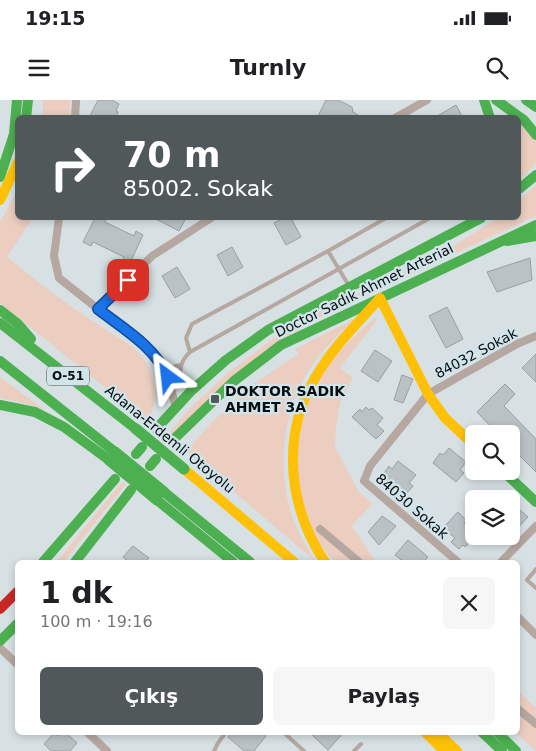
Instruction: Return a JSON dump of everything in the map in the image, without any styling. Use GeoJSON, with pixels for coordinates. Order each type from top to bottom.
{"type":"FeatureCollection","features":[{"type":"Feature","properties":{"kind":"main road"},"geometry":{"type":"LineString","coordinates":[[16,115],[17,100]]}},
{"type":"Feature","properties":{"kind":"main road"},"geometry":{"type":"LineString","coordinates":[[26,115],[28,100]]}},
{"type":"Feature","properties":{"kind":"main road"},"geometry":{"type":"LineString","coordinates":[[484,100],[489,115]]}},
{"type":"Feature","properties":{"kind":"main road"},"geometry":{"type":"LineString","coordinates":[[496,100],[517,115]]}},
{"type":"Feature","properties":{"kind":"main road"},"geometry":{"type":"LineString","coordinates":[[526,100],[536,107]]}},
{"type":"Feature","properties":{"kind":"main road"},"geometry":{"type":"LineString","coordinates":[[521,118],[536,135]]}},
{"type":"Feature","properties":{"kind":"main road"},"geometry":{"type":"LineString","coordinates":[[0,177],[14,134],[15,123]]}},
{"type":"Feature","properties":{"kind":"main road"},"geometry":{"type":"LineString","coordinates":[[0,200],[15,168]]}},
{"type":"Feature","properties":{"kind":"main road"},"geometry":{"type":"LineString","coordinates":[[521,187],[536,175]]}},
{"type":"Feature","properties":{"kind":"main road"},"geometry":{"type":"LineString","coordinates":[[448,236],[467,220]]}},
{"type":"Feature","properties":{"kind":"main road","name":"Doctor Sadık Ahmet Arterial"},"geometry":{"type":"LineString","coordinates":[[156,429],[191,391],[226,360],[268,330],[477,220]]}},
{"type":"Feature","properties":{"kind":"main road","name":"Doctor Sadık Ahmet Arterial"},"geometry":{"type":"LineString","coordinates":[[173,440],[234,381],[281,345],[536,224]]}},
{"type":"Feature","properties":{"kind":"main road"},"geometry":{"type":"LineString","coordinates":[[501,242],[536,236]]}},
{"type":"Feature","properties":{"kind":"main road"},"geometry":{"type":"LineString","coordinates":[[324,560],[312,544],[295,504],[291,448],[296,418],[309,385],[327,358],[380,298],[428,394],[445,418],[465,436]]}},
{"type":"Feature","properties":{"kind":"main road"},"geometry":{"type":"LineString","coordinates":[[0,310],[18,324],[53,364]]}},
{"type":"Feature","properties":{"kind":"main road","name":"Adana-Erdemli Otoyolu"},"geometry":{"type":"LineString","coordinates":[[0,323],[136,429],[292,560]]}},
{"type":"Feature","properties":{"kind":"main road","name":"O-51"},"geometry":{"type":"LineString","coordinates":[[0,361],[160,496],[247,560]]}},
{"type":"Feature","properties":{"kind":"main road"},"geometry":{"type":"LineString","coordinates":[[0,405],[35,412],[112,456]]}},
{"type":"Feature","properties":{"kind":"main road"},"geometry":{"type":"LineString","coordinates":[[45,560],[115,480]]}},
{"type":"Feature","properties":{"kind":"main road"},"geometry":{"type":"LineString","coordinates":[[513,480],[536,502]]}},
{"type":"Feature","properties":{"kind":"main road"},"geometry":{"type":"LineString","coordinates":[[77,560],[131,490]]}},
{"type":"Feature","properties":{"kind":"main road"},"geometry":{"type":"LineString","coordinates":[[160,496],[231,560]]}},
{"type":"Feature","properties":{"kind":"main road"},"geometry":{"type":"LineString","coordinates":[[0,609],[15,594]]}},
{"type":"Feature","properties":{"kind":"main road"},"geometry":{"type":"LineString","coordinates":[[0,641],[15,626]]}},
{"type":"Feature","properties":{"kind":"main road"},"geometry":{"type":"LineString","coordinates":[[427,735],[444,751]]}},
{"type":"Feature","properties":{"kind":"main road"},"geometry":{"type":"LineString","coordinates":[[440,735],[457,751]]}},
{"type":"Feature","properties":{"kind":"main road"},"geometry":{"type":"LineString","coordinates":[[485,735],[502,751]]}},
{"type":"Feature","properties":{"kind":"main road"},"geometry":{"type":"LineString","coordinates":[[500,735],[516,751]]}},
{"type":"Feature","properties":{"kind":"street"},"geometry":{"type":"LineString","coordinates":[[75,115],[76,100]]}},
{"type":"Feature","properties":{"kind":"street"},"geometry":{"type":"LineString","coordinates":[[400,115],[428,100]]}},
{"type":"Feature","properties":{"kind":"street"},"geometry":{"type":"LineString","coordinates":[[58,220],[54,256],[58,278],[149,348],[164,369],[176,408]]}},
{"type":"Feature","properties":{"kind":"street"},"geometry":{"type":"LineString","coordinates":[[98,309],[152,256],[208,220]]}},
{"type":"Feature","properties":{"kind":"street","name":"84032 Sokak"},"geometry":{"type":"LineString","coordinates":[[428,394],[517,344],[536,336]]}},
{"type":"Feature","properties":{"kind":"street","name":"84030 Sokak"},"geometry":{"type":"LineString","coordinates":[[428,394],[370,466],[364,481],[456,560]]}},
{"type":"Feature","properties":{"kind":"street"},"geometry":{"type":"LineString","coordinates":[[503,560],[536,526]]}},
{"type":"Feature","properties":{"kind":"street"},"geometry":{"type":"LineString","coordinates":[[320,529],[357,560]]}},
{"type":"Feature","properties":{"kind":"street"},"geometry":{"type":"LineString","coordinates":[[520,620],[536,635]]}},
{"type":"Feature","properties":{"kind":"street"},"geometry":{"type":"LineString","coordinates":[[0,648],[15,662]]}},
{"type":"Feature","properties":{"kind":"street"},"geometry":{"type":"LineString","coordinates":[[520,711],[536,724]]}},
{"type":"Feature","properties":{"kind":"street"},"geometry":{"type":"LineString","coordinates":[[90,735],[102,749]]}},
{"type":"Feature","properties":{"kind":"lane"},"geometry":{"type":"LineString","coordinates":[[190,352],[186,338],[192,324],[382,220]]}},
{"type":"Feature","properties":{"kind":"lane"},"geometry":{"type":"LineString","coordinates":[[164,369],[180,365],[190,352],[426,220]]}},
{"type":"Feature","properties":{"kind":"lane"},"geometry":{"type":"LineString","coordinates":[[328,251],[349,287]]}},
{"type":"Feature","properties":{"kind":"lane"},"geometry":{"type":"LineString","coordinates":[[180,365],[182,381],[191,391]]}},
{"type":"Feature","properties":{"kind":"lane"},"geometry":{"type":"LineString","coordinates":[[536,569],[526,580],[536,588]]}},
{"type":"Feature","properties":{"kind":"lane"},"geometry":{"type":"LineString","coordinates":[[214,751],[224,735]]}},
{"type":"Feature","properties":{"kind":"lane"},"geometry":{"type":"LineString","coordinates":[[286,735],[304,751]]}},
{"type":"Feature","properties":{"kind":"lane"},"geometry":{"type":"LineString","coordinates":[[354,751],[361,744]]}},
{"type":"Feature","properties":{"kind":"shaded area"},"geometry":{"type":"Polygon","coordinates":[[[43,100],[70,100],[69,115],[43,115],[43,100]]]}},
{"type":"Feature","properties":{"kind":"shaded area"},"geometry":{"type":"Polygon","coordinates":[[[521,124],[536,142],[536,163],[521,180],[521,124]]]}},
{"type":"Feature","properties":{"kind":"shaded area"},"geometry":{"type":"Polygon","coordinates":[[[536,185],[536,216],[361,297],[317,319],[273,345],[172,439],[167,435],[191,407],[229,372],[270,341],[314,314],[429,261],[495,220],[521,220],[521,198],[536,185]]]}},
{"type":"Feature","properties":{"kind":"shaded area"},"geometry":{"type":"Polygon","coordinates":[[[15,195],[15,220],[32,220],[7,257],[56,296],[129,345],[146,362],[153,379],[155,396],[152,414],[148,422],[0,303],[0,222],[15,195]]]}},
{"type":"Feature","properties":{"kind":"shaded area"},"geometry":{"type":"Polygon","coordinates":[[[375,318],[377,320],[340,368],[353,378],[341,400],[336,426],[335,447],[359,492],[372,504],[352,526],[375,560],[332,560],[314,535],[304,511],[297,469],[298,448],[308,405],[316,385],[332,360],[375,318]]]}},
{"type":"Feature","properties":{"kind":"shaded area"},"geometry":{"type":"Polygon","coordinates":[[[354,319],[313,364],[294,401],[288,421],[284,463],[285,484],[295,524],[314,560],[186,451],[215,419],[252,385],[298,354],[295,349],[354,319]]]}},
{"type":"Feature","properties":{"kind":"shaded area"},"geometry":{"type":"Polygon","coordinates":[[[0,377],[46,411],[31,405],[0,398],[0,377]]]}},
{"type":"Feature","properties":{"kind":"shaded area"},"geometry":{"type":"Polygon","coordinates":[[[123,481],[126,484],[66,560],[58,560],[123,481]]]}},
{"type":"Feature","properties":{"kind":"shaded area"},"geometry":{"type":"Polygon","coordinates":[[[520,693],[536,708],[536,751],[518,735],[520,735],[520,693]]]}},
{"type":"Feature","properties":{"kind":"building"},"geometry":{"type":"Polygon","coordinates":[[[98,100],[112,100],[119,104],[116,111],[118,112],[117,115],[90,115],[98,100]]]}},
{"type":"Feature","properties":{"kind":"building"},"geometry":{"type":"Polygon","coordinates":[[[326,100],[338,100],[352,107],[353,112],[358,115],[318,115],[326,100]]]}},
{"type":"Feature","properties":{"kind":"building"},"geometry":{"type":"Polygon","coordinates":[[[456,105],[461,115],[439,115],[456,105]]]}},
{"type":"Feature","properties":{"kind":"building"},"geometry":{"type":"Polygon","coordinates":[[[94,220],[106,220],[105,222],[134,236],[136,231],[143,235],[129,265],[122,262],[124,257],[93,242],[91,246],[83,242],[94,220]]]}},
{"type":"Feature","properties":{"kind":"building"},"geometry":{"type":"Polygon","coordinates":[[[158,220],[185,220],[179,231],[158,220]]]}},
{"type":"Feature","properties":{"kind":"building"},"geometry":{"type":"Polygon","coordinates":[[[280,220],[292,220],[301,237],[286,245],[274,223],[280,220]]]}},
{"type":"Feature","properties":{"kind":"building"},"geometry":{"type":"Polygon","coordinates":[[[232,247],[243,267],[228,276],[217,255],[232,247]]]}},
{"type":"Feature","properties":{"kind":"building"},"geometry":{"type":"Polygon","coordinates":[[[530,258],[532,280],[497,292],[487,272],[530,258]]]}},
{"type":"Feature","properties":{"kind":"building"},"geometry":{"type":"Polygon","coordinates":[[[177,267],[190,289],[175,298],[162,276],[177,267]]]}},
{"type":"Feature","properties":{"kind":"building"},"geometry":{"type":"Polygon","coordinates":[[[447,307],[463,339],[446,348],[429,316],[447,307]]]}},
{"type":"Feature","properties":{"kind":"building"},"geometry":{"type":"Polygon","coordinates":[[[375,350],[392,361],[378,382],[361,371],[375,350]]]}},
{"type":"Feature","properties":{"kind":"building"},"geometry":{"type":"Polygon","coordinates":[[[536,354],[536,382],[522,368],[536,354]]]}},
{"type":"Feature","properties":{"kind":"building"},"geometry":{"type":"Polygon","coordinates":[[[402,375],[413,379],[403,403],[394,400],[402,375]]]}},
{"type":"Feature","properties":{"kind":"building"},"geometry":{"type":"Polygon","coordinates":[[[505,384],[515,394],[504,406],[536,439],[536,472],[520,456],[520,425],[489,425],[477,412],[505,384]]]}},
{"type":"Feature","properties":{"kind":"building"},"geometry":{"type":"Polygon","coordinates":[[[366,407],[369,410],[372,408],[383,418],[377,425],[384,431],[376,439],[352,417],[360,409],[362,412],[366,407]]]}},
{"type":"Feature","properties":{"kind":"building"},"geometry":{"type":"Polygon","coordinates":[[[449,448],[465,461],[460,470],[464,473],[456,482],[433,463],[440,453],[443,455],[449,448]]]}},
{"type":"Feature","properties":{"kind":"building"},"geometry":{"type":"Polygon","coordinates":[[[398,461],[416,475],[409,483],[413,486],[405,495],[382,476],[389,466],[392,469],[398,461]]]}},
{"type":"Feature","properties":{"kind":"building"},"geometry":{"type":"Polygon","coordinates":[[[520,510],[528,517],[520,525],[520,510]]]}},
{"type":"Feature","properties":{"kind":"building"},"geometry":{"type":"Polygon","coordinates":[[[458,512],[465,519],[465,545],[467,545],[465,547],[463,545],[459,549],[451,542],[455,538],[443,528],[458,512]]]}},
{"type":"Feature","properties":{"kind":"building"},"geometry":{"type":"Polygon","coordinates":[[[382,516],[396,526],[379,545],[368,532],[382,516]]]}},
{"type":"Feature","properties":{"kind":"building"},"geometry":{"type":"Polygon","coordinates":[[[408,540],[428,557],[425,560],[401,560],[395,555],[408,540]]]}},
{"type":"Feature","properties":{"kind":"building"},"geometry":{"type":"Polygon","coordinates":[[[133,546],[149,558],[147,560],[127,560],[123,557],[133,546]]]}},
{"type":"Feature","properties":{"kind":"building"},"geometry":{"type":"Polygon","coordinates":[[[52,735],[68,735],[77,743],[70,751],[51,751],[44,744],[52,735]]]}},
{"type":"Feature","properties":{"kind":"building"},"geometry":{"type":"Polygon","coordinates":[[[230,735],[266,736],[254,751],[244,751],[228,737],[230,735]]]}},
{"type":"Feature","properties":{"kind":"building"},"geometry":{"type":"Polygon","coordinates":[[[312,735],[341,735],[328,750],[312,735]]]}},
{"type":"Feature","properties":{"kind":"traffic: fast"},"geometry":{"type":"LineString","coordinates":[[16,115],[17,100]]}},
{"type":"Feature","properties":{"kind":"traffic: fast"},"geometry":{"type":"LineString","coordinates":[[26,115],[28,100]]}},
{"type":"Feature","properties":{"kind":"traffic: fast"},"geometry":{"type":"LineString","coordinates":[[484,100],[489,115]]}},
{"type":"Feature","properties":{"kind":"traffic: fast"},"geometry":{"type":"LineString","coordinates":[[496,100],[517,115]]}},
{"type":"Feature","properties":{"kind":"traffic: fast"},"geometry":{"type":"LineString","coordinates":[[526,100],[536,107]]}},
{"type":"Feature","properties":{"kind":"traffic: fast"},"geometry":{"type":"LineString","coordinates":[[521,118],[536,135]]}},
{"type":"Feature","properties":{"kind":"traffic: fast"},"geometry":{"type":"LineString","coordinates":[[0,177],[14,134],[15,123]]}},
{"type":"Feature","properties":{"kind":"traffic: fast"},"geometry":{"type":"LineString","coordinates":[[521,187],[536,175]]}},
{"type":"Feature","properties":{"kind":"traffic: fast"},"geometry":{"type":"LineString","coordinates":[[156,429],[191,391],[226,360],[268,330],[477,220]]}},
{"type":"Feature","properties":{"kind":"traffic: fast"},"geometry":{"type":"LineString","coordinates":[[173,440],[234,381],[281,345],[536,225]]}},
{"type":"Feature","properties":{"kind":"traffic: fast"},"geometry":{"type":"LineString","coordinates":[[507,241],[536,236]]}},
{"type":"Feature","properties":{"kind":"traffic: fast"},"geometry":{"type":"LineString","coordinates":[[0,310],[18,324],[31,339]]}},
{"type":"Feature","properties":{"kind":"traffic: fast"},"geometry":{"type":"LineString","coordinates":[[0,323],[136,429]]}},
{"type":"Feature","properties":{"kind":"traffic: fast"},"geometry":{"type":"LineString","coordinates":[[0,361],[115,452]]}},
{"type":"Feature","properties":{"kind":"traffic: fast"},"geometry":{"type":"LineString","coordinates":[[0,405],[35,412],[64,427],[109,460]]}},
{"type":"Feature","properties":{"kind":"traffic: fast"},"geometry":{"type":"LineString","coordinates":[[136,429],[184,469]]}},
{"type":"Feature","properties":{"kind":"traffic: fast"},"geometry":{"type":"LineString","coordinates":[[136,454],[142,447]]}},
{"type":"Feature","properties":{"kind":"traffic: fast"},"geometry":{"type":"LineString","coordinates":[[115,452],[164,492]]}},
{"type":"Feature","properties":{"kind":"traffic: fast"},"geometry":{"type":"LineString","coordinates":[[150,466],[156,459]]}},
{"type":"Feature","properties":{"kind":"traffic: fast"},"geometry":{"type":"LineString","coordinates":[[109,460],[157,500]]}},
{"type":"Feature","properties":{"kind":"traffic: fast"},"geometry":{"type":"LineString","coordinates":[[45,560],[115,479]]}},
{"type":"Feature","properties":{"kind":"traffic: fast"},"geometry":{"type":"LineString","coordinates":[[513,480],[536,502]]}},
{"type":"Feature","properties":{"kind":"traffic: fast"},"geometry":{"type":"LineString","coordinates":[[77,560],[131,490]]}},
{"type":"Feature","properties":{"kind":"traffic: fast"},"geometry":{"type":"LineString","coordinates":[[164,492],[248,560]]}},
{"type":"Feature","properties":{"kind":"traffic: fast"},"geometry":{"type":"LineString","coordinates":[[157,500],[231,560]]}},
{"type":"Feature","properties":{"kind":"traffic: fast"},"geometry":{"type":"LineString","coordinates":[[0,641],[15,626]]}},
{"type":"Feature","properties":{"kind":"traffic: fast"},"geometry":{"type":"LineString","coordinates":[[485,735],[502,751]]}},
{"type":"Feature","properties":{"kind":"traffic: fast"},"geometry":{"type":"LineString","coordinates":[[500,735],[516,751]]}},
{"type":"Feature","properties":{"kind":"traffic: slow"},"geometry":{"type":"LineString","coordinates":[[0,200],[15,168]]}},
{"type":"Feature","properties":{"kind":"traffic: slow"},"geometry":{"type":"LineString","coordinates":[[380,298],[428,394],[445,418],[465,437]]}},
{"type":"Feature","properties":{"kind":"traffic: slow"},"geometry":{"type":"LineString","coordinates":[[324,560],[303,518],[297,495],[293,471],[293,447],[297,423],[304,400],[329,356],[380,298]]}},
{"type":"Feature","properties":{"kind":"traffic: slow"},"geometry":{"type":"LineString","coordinates":[[184,469],[292,560]]}},
{"type":"Feature","properties":{"kind":"traffic: slow"},"geometry":{"type":"LineString","coordinates":[[428,735],[444,751]]}},
{"type":"Feature","properties":{"kind":"traffic: slow"},"geometry":{"type":"LineString","coordinates":[[440,735],[457,751]]}},
{"type":"Feature","properties":{"kind":"traffic: jam"},"geometry":{"type":"LineString","coordinates":[[0,609],[15,594]]}},
{"type":"Feature","properties":{"kind":"place","name":"DOKTOR SADIK AHMET 3A"},"geometry":{"type":"Point","coordinates":[215,399]}},
{"type":"Feature","properties":{"kind":"route"},"geometry":{"type":"LineString","coordinates":[[128,280],[98,309],[149,348],[160,362],[168,377]]}}]}
